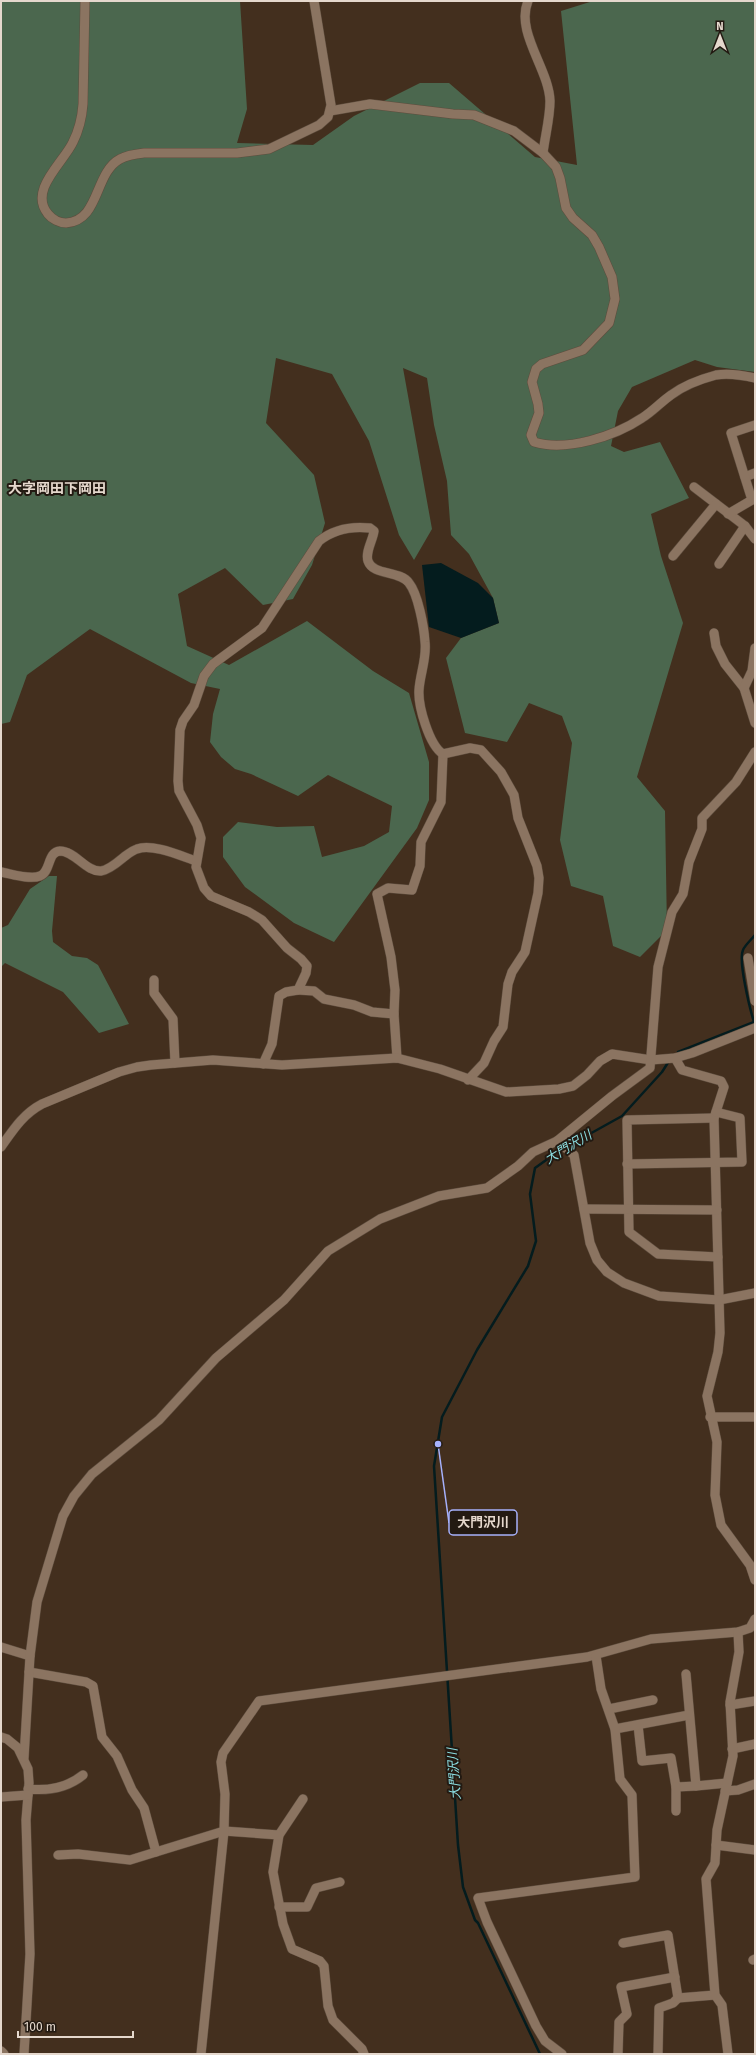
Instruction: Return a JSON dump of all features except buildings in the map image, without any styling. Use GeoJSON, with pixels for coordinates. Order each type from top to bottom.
{"type":"FeatureCollection","features":[{"type":"Feature","properties":{"kind":"street"},"geometry":{"type":"LineString","coordinates":[[85,1],[86,40],[81,119],[73,143],[49,177],[42,193],[44,209],[54,220],[63,223],[73,223],[81,218],[93,203],[112,164],[132,154],[237,153],[269,149],[319,125],[328,117],[330,111],[328,84],[314,1]]}},
{"type":"Feature","properties":{"kind":"street"},"geometry":{"type":"LineString","coordinates":[[528,1],[524,17],[527,30],[546,83],[550,100],[543,153]]}},
{"type":"Feature","properties":{"kind":"street"},"geometry":{"type":"LineString","coordinates":[[330,111],[370,104],[452,114],[474,115],[514,131],[543,153],[556,167],[560,178],[566,208],[573,218],[592,235],[599,247],[612,277],[615,299],[608,323],[583,350],[542,364],[533,374],[532,382],[538,404],[538,413],[531,435],[534,442],[541,444],[576,445],[606,435],[642,418],[671,395],[702,380],[716,375],[736,374],[755,378]]}},
{"type":"Feature","properties":{"kind":"street"},"geometry":{"type":"LineString","coordinates":[[728,514],[752,500],[731,433],[755,425]]}},
{"type":"Feature","properties":{"kind":"street"},"geometry":{"type":"LineString","coordinates":[[745,477],[755,473]]}},
{"type":"Feature","properties":{"kind":"street"},"geometry":{"type":"LineString","coordinates":[[694,487],[745,526],[755,539]]}},
{"type":"Feature","properties":{"kind":"street"},"geometry":{"type":"LineString","coordinates":[[673,556],[716,504]]}},
{"type":"Feature","properties":{"kind":"street"},"geometry":{"type":"LineString","coordinates":[[719,564],[745,526]]}},
{"type":"Feature","properties":{"kind":"street"},"geometry":{"type":"LineString","coordinates":[[298,990],[306,974],[307,966],[301,959],[286,948],[262,920],[249,912],[211,896],[204,888],[196,867],[201,838],[197,825],[179,791],[180,730],[183,721],[194,705],[204,676],[213,664],[262,628],[319,541],[328,534],[340,530],[360,527],[370,528],[374,532],[374,538],[368,553],[368,561],[373,568],[398,575],[409,582],[415,593],[425,642],[425,656],[418,699],[431,740],[443,754]]}},
{"type":"Feature","properties":{"kind":"street"},"geometry":{"type":"LineString","coordinates":[[714,634],[716,646],[725,664],[744,688],[755,723]]}},
{"type":"Feature","properties":{"kind":"street"},"geometry":{"type":"LineString","coordinates":[[744,688],[752,671],[755,648]]}},
{"type":"Feature","properties":{"kind":"street"},"geometry":{"type":"LineString","coordinates":[[443,754],[470,748],[481,750],[501,772],[514,795],[518,818],[537,866],[539,878],[538,893],[525,952],[512,972],[508,984],[502,1026],[494,1040],[484,1064],[468,1080]]}},
{"type":"Feature","properties":{"kind":"street"},"geometry":{"type":"LineString","coordinates":[[24,1758],[30,1656],[37,1602],[63,1516],[74,1496],[92,1474],[159,1420],[216,1358],[284,1300],[328,1251],[380,1219],[439,1196],[486,1188],[518,1166],[534,1152],[560,1143],[612,1096],[650,1068],[658,967],[672,912],[684,894],[689,862],[702,829],[702,818],[736,782],[755,752]]}},
{"type":"Feature","properties":{"kind":"street"},"geometry":{"type":"LineString","coordinates":[[397,1058],[394,1014],[395,990],[391,957],[377,894],[388,888],[412,890],[420,866],[421,842],[441,802],[443,754]]}},
{"type":"Feature","properties":{"kind":"street"},"geometry":{"type":"LineString","coordinates":[[1,872],[34,877],[41,876],[45,872],[54,853],[60,851],[95,870],[101,871],[108,869],[136,849],[144,847],[153,848],[196,861]]}},
{"type":"Feature","properties":{"kind":"street"},"geometry":{"type":"LineString","coordinates":[[748,958],[755,1000]]}},
{"type":"Feature","properties":{"kind":"street"},"geometry":{"type":"LineString","coordinates":[[154,980],[154,993],[173,1019],[175,1063]]}},
{"type":"Feature","properties":{"kind":"street"},"geometry":{"type":"LineString","coordinates":[[263,1064],[272,1044],[280,996],[286,992],[298,990],[314,991],[324,999],[354,1005],[372,1012],[394,1014]]}},
{"type":"Feature","properties":{"kind":"street"},"geometry":{"type":"LineString","coordinates":[[1,1147],[21,1119],[32,1109],[118,1072],[151,1064],[213,1060],[263,1064],[397,1058],[440,1069],[506,1092],[559,1089],[573,1086],[587,1076],[600,1061],[612,1054],[651,1060],[675,1058],[692,1053],[755,1028]]}},
{"type":"Feature","properties":{"kind":"street"},"geometry":{"type":"LineString","coordinates":[[675,1058],[682,1070],[721,1081],[724,1088],[715,1115],[720,1333],[718,1352],[707,1396],[710,1416],[717,1442],[715,1494],[722,1525],[750,1565],[755,1580]]}},
{"type":"Feature","properties":{"kind":"street"},"geometry":{"type":"LineString","coordinates":[[627,1164],[715,1164],[742,1162],[740,1118],[715,1115],[626,1120],[627,1210],[629,1232],[658,1254],[718,1257]]}},
{"type":"Feature","properties":{"kind":"street"},"geometry":{"type":"LineString","coordinates":[[560,1143],[574,1155],[590,1243],[597,1260],[616,1278],[624,1283],[659,1296],[719,1300],[755,1293]]}},
{"type":"Feature","properties":{"kind":"street"},"geometry":{"type":"LineString","coordinates":[[584,1209],[717,1210]]}},
{"type":"Feature","properties":{"kind":"street"},"geometry":{"type":"LineString","coordinates":[[710,1416],[755,1418]]}},
{"type":"Feature","properties":{"kind":"street"},"geometry":{"type":"LineString","coordinates":[[201,2054],[224,1831],[225,1794],[221,1762],[223,1753],[259,1701],[458,1676],[596,1656],[651,1639],[738,1632],[750,1628],[755,1619]]}},
{"type":"Feature","properties":{"kind":"street"},"geometry":{"type":"LineString","coordinates":[[728,2054],[722,2005],[715,1995],[706,1879],[715,1863],[717,1830],[733,1756],[730,1705],[739,1652],[738,1632]]}},
{"type":"Feature","properties":{"kind":"street"},"geometry":{"type":"LineString","coordinates":[[1,1647],[30,1656]]}},
{"type":"Feature","properties":{"kind":"street"},"geometry":{"type":"LineString","coordinates":[[562,2054],[546,2041],[536,2026],[487,1922],[478,1898],[635,1877],[632,1795],[620,1779],[615,1729],[601,1689],[596,1656]]}},
{"type":"Feature","properties":{"kind":"street"},"geometry":{"type":"LineString","coordinates":[[29,1672],[86,1682],[92,1686],[102,1737],[117,1756],[132,1790],[144,1808],[156,1852]]}},
{"type":"Feature","properties":{"kind":"street"},"geometry":{"type":"LineString","coordinates":[[686,1674],[696,1786]]}},
{"type":"Feature","properties":{"kind":"street"},"geometry":{"type":"LineString","coordinates":[[609,1710],[653,1700]]}},
{"type":"Feature","properties":{"kind":"street"},"geometry":{"type":"LineString","coordinates":[[730,1705],[755,1701]]}},
{"type":"Feature","properties":{"kind":"street"},"geometry":{"type":"LineString","coordinates":[[615,1729],[689,1715]]}},
{"type":"Feature","properties":{"kind":"street"},"geometry":{"type":"LineString","coordinates":[[638,1724],[642,1761],[671,1758],[676,1787],[676,1811]]}},
{"type":"Feature","properties":{"kind":"street"},"geometry":{"type":"LineString","coordinates":[[1,1737],[7,1739],[18,1748],[28,1769],[26,1827],[30,1954],[24,2054]]}},
{"type":"Feature","properties":{"kind":"street"},"geometry":{"type":"LineString","coordinates":[[732,1749],[755,1744]]}},
{"type":"Feature","properties":{"kind":"street"},"geometry":{"type":"LineString","coordinates":[[1,1798],[28,1792],[50,1790],[67,1784],[83,1775]]}},
{"type":"Feature","properties":{"kind":"street"},"geometry":{"type":"LineString","coordinates":[[676,1787],[726,1787],[738,1790],[755,1784]]}},
{"type":"Feature","properties":{"kind":"street"},"geometry":{"type":"LineString","coordinates":[[303,1799],[280,1835],[273,1872],[279,1907],[292,1949],[320,1961],[324,1966],[328,2006],[333,2020],[362,2049],[364,2054]]}},
{"type":"Feature","properties":{"kind":"street"},"geometry":{"type":"LineString","coordinates":[[58,1856],[78,1854],[130,1860],[224,1831],[280,1835]]}},
{"type":"Feature","properties":{"kind":"street"},"geometry":{"type":"LineString","coordinates":[[716,1845],[755,1847]]}},
{"type":"Feature","properties":{"kind":"street"},"geometry":{"type":"LineString","coordinates":[[279,1907],[306,1907],[316,1888],[340,1882]]}},
{"type":"Feature","properties":{"kind":"street"},"geometry":{"type":"LineString","coordinates":[[623,1943],[668,1935],[678,1998]]}},
{"type":"Feature","properties":{"kind":"street"},"geometry":{"type":"LineString","coordinates":[[618,2054],[619,2022],[627,2014],[621,1987],[675,1977]]}},
{"type":"Feature","properties":{"kind":"street"},"geometry":{"type":"LineString","coordinates":[[658,2054],[659,2008],[674,2003],[678,1998],[715,1995]]}},
{"type":"Feature","properties":{"kind":"street"},"geometry":{"type":"LineString","coordinates":[[1,2051],[4,2054]]}},
{"type":"Feature","properties":{"kind":"green space"},"geometry":{"type":"Polygon","coordinates":[[[1,1],[240,1],[247,109],[237,143],[313,145],[354,116],[420,83],[449,83],[535,157],[577,165],[561,11],[593,1],[755,1],[755,372],[717,367],[695,360],[632,387],[618,411],[611,446],[624,452],[660,442],[689,498],[651,514],[661,556],[683,623],[637,777],[665,811],[667,930],[640,957],[613,946],[603,896],[571,886],[560,840],[572,743],[562,716],[529,703],[507,742],[465,733],[446,658],[461,638],[499,623],[493,598],[469,554],[451,535],[447,481],[434,425],[427,378],[403,368],[432,529],[414,560],[399,535],[369,441],[332,374],[276,358],[266,423],[314,475],[325,523],[312,565],[293,599],[263,605],[225,568],[178,594],[187,646],[229,665],[307,621],[373,671],[409,693],[429,762],[429,800],[417,828],[334,942],[294,923],[245,887],[223,857],[223,837],[238,822],[277,827],[314,826],[322,857],[364,846],[389,832],[392,806],[328,775],[298,796],[251,774],[235,769],[221,757],[210,742],[213,714],[220,689],[191,683],[90,629],[27,675],[10,722],[1,724],[1,1]]]}},
{"type":"Feature","properties":{"kind":"green space"},"geometry":{"type":"Polygon","coordinates":[[[49,876],[57,876],[52,931],[53,942],[72,956],[87,958],[98,965],[129,1024],[99,1033],[63,992],[5,963],[1,967],[1,928],[8,925],[30,889],[49,876]]]}},
{"type":"Feature","properties":{"kind":"water"},"geometry":{"type":"Polygon","coordinates":[[[441,563],[478,583],[493,598],[499,623],[461,638],[429,627],[422,565],[441,563]]]}},
{"type":"Feature","properties":{"kind":"waterway","name":"大門沢川"},"geometry":{"type":"LineString","coordinates":[[678,1052],[754,1022],[745,985],[742,956],[744,948],[755,935]]}},
{"type":"Feature","properties":{"kind":"waterway","name":"大門沢川"},"geometry":{"type":"LineString","coordinates":[[568,1146],[622,1116],[662,1072],[669,1061]]}},
{"type":"Feature","properties":{"kind":"waterway","name":"大門沢川"},"geometry":{"type":"LineString","coordinates":[[540,2054],[478,1923],[475,1920],[463,1887],[458,1845],[434,1466],[442,1417],[477,1350],[528,1266],[536,1241],[530,1194],[535,1168],[563,1148]]}},
{"type":"Feature","properties":{"kind":"place","name":"大門沢川"},"geometry":{"type":"Point","coordinates":[438,1444]}},
{"type":"Feature","properties":{"kind":"district","name":"大字岡田下岡田"},"geometry":{"type":"Point","coordinates":[57,488]}}]}
